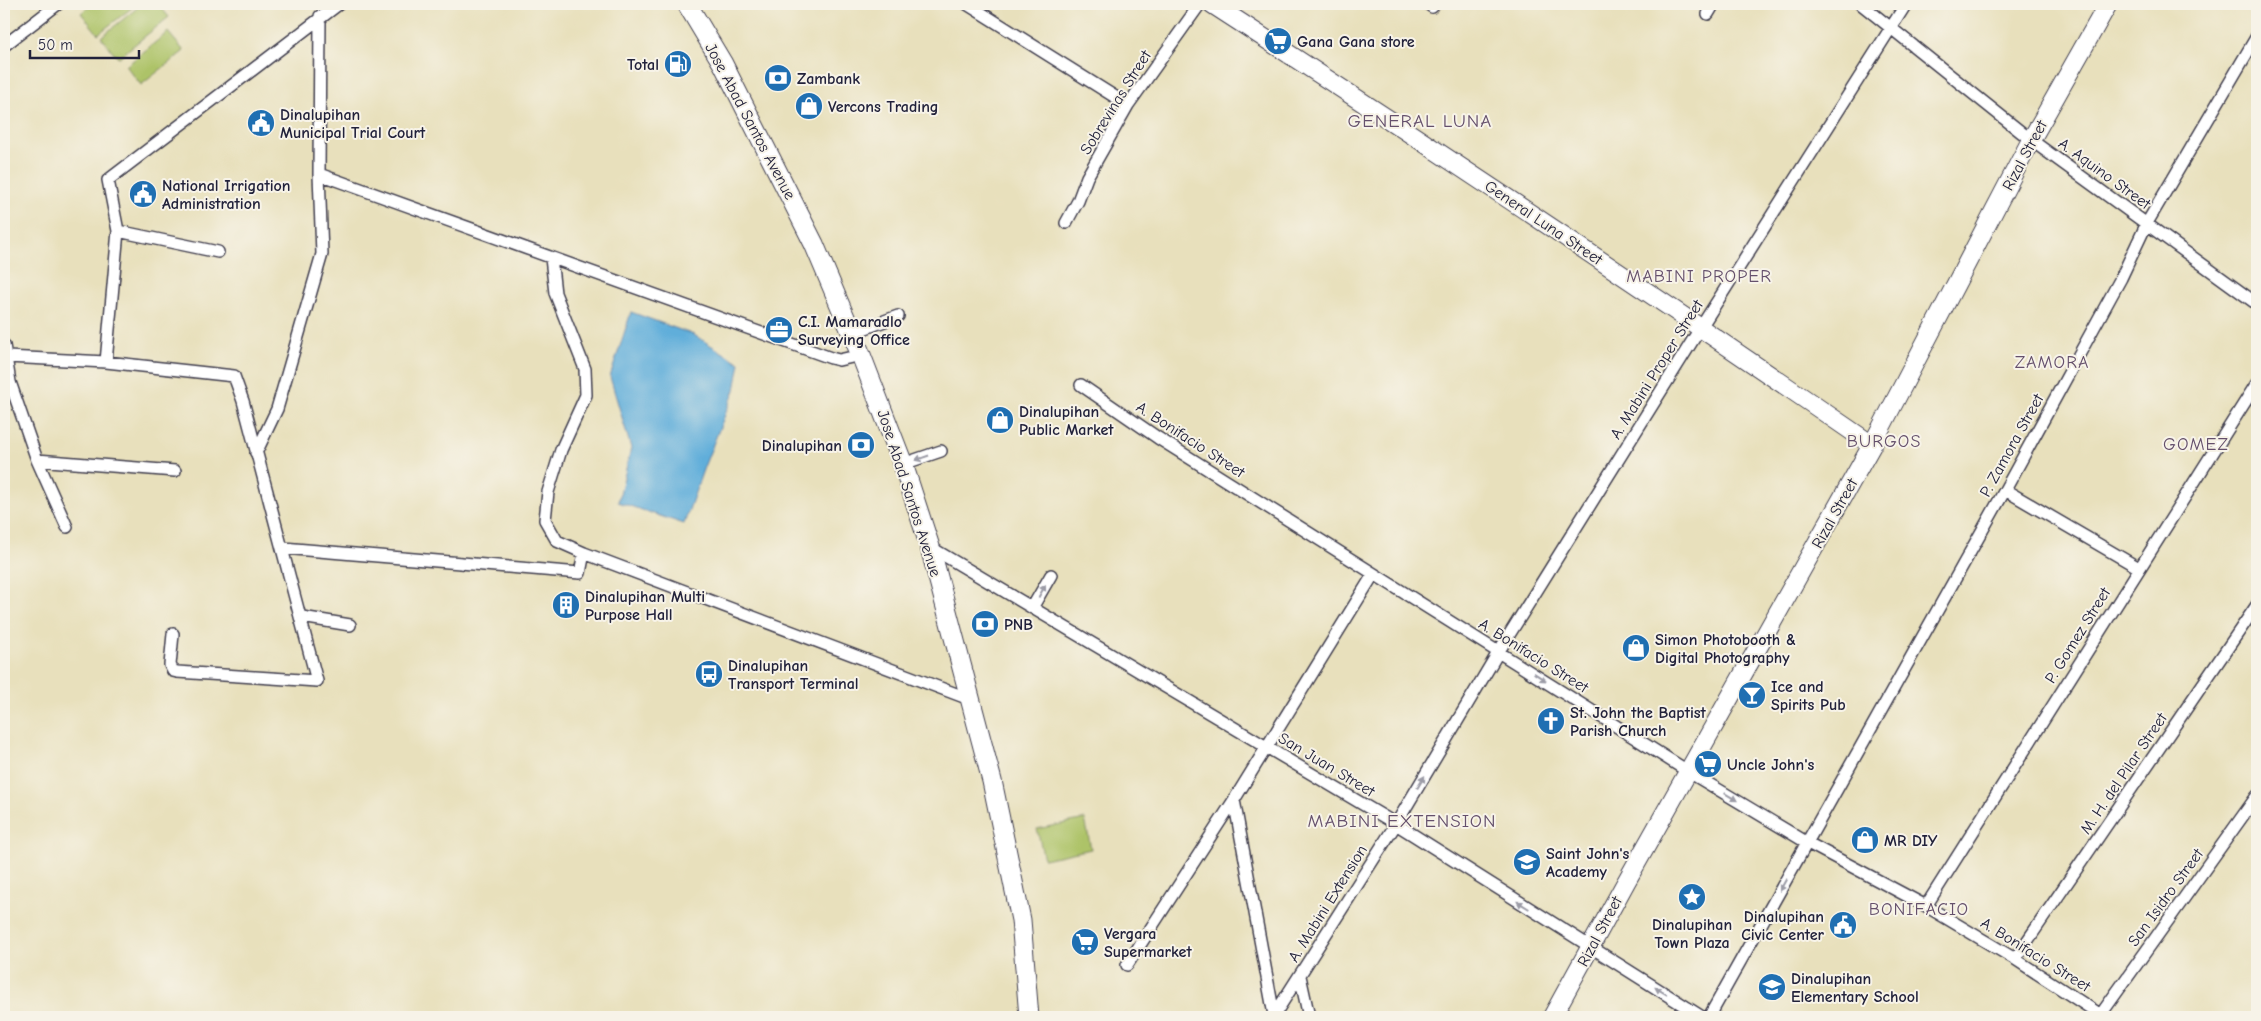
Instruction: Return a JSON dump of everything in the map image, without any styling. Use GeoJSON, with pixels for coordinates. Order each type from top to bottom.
{"type":"FeatureCollection","features":[{"type":"Feature","properties":{"kind":"highway","name":"Jose Abad Santos Avenue"},"geometry":{"type":"LineString","coordinates":[[687,4],[723,64],[784,182],[852,333],[903,464],[930,547],[992,781],[1021,920],[1029,1017]]}},
{"type":"Feature","properties":{"kind":"main road","name":"General Luna Street"},"geometry":{"type":"LineString","coordinates":[[1212,4],[1406,130],[1701,327],[1872,445]]}},
{"type":"Feature","properties":{"kind":"main road","name":"Rizal Street"},"geometry":{"type":"LineString","coordinates":[[1552,1017],[1872,445],[2031,140],[2108,4]]}},
{"type":"Feature","properties":{"kind":"street"},"geometry":{"type":"LineString","coordinates":[[5,45],[58,4]]}},
{"type":"Feature","properties":{"kind":"street"},"geometry":{"type":"LineString","coordinates":[[106,362],[118,231],[108,180],[320,16],[339,4]]}},
{"type":"Feature","properties":{"kind":"street"},"geometry":{"type":"LineString","coordinates":[[966,4],[1128,105]]}},
{"type":"Feature","properties":{"kind":"street","name":"Sobrevinas Street"},"geometry":{"type":"LineString","coordinates":[[1066,223],[1078,201],[1087,177],[1128,105],[1200,4]]}},
{"type":"Feature","properties":{"kind":"street"},"geometry":{"type":"LineString","coordinates":[[1428,4],[1432,7],[1435,4]]}},
{"type":"Feature","properties":{"kind":"street","name":"A. Aquino Street"},"geometry":{"type":"LineString","coordinates":[[1861,4],[2031,140],[2257,304]]}},
{"type":"Feature","properties":{"kind":"street","name":"A. Mabini Proper Street"},"geometry":{"type":"LineString","coordinates":[[1499,651],[1890,26],[1906,4]]}},
{"type":"Feature","properties":{"kind":"street"},"geometry":{"type":"LineString","coordinates":[[256,453],[277,409],[322,254],[319,174],[320,16]]}},
{"type":"Feature","properties":{"kind":"street","name":"P. Zamora Street"},"geometry":{"type":"LineString","coordinates":[[1709,1017],[2005,490],[2121,278],[2147,223],[2257,36]]}},
{"type":"Feature","properties":{"kind":"street"},"geometry":{"type":"LineString","coordinates":[[319,174],[831,358],[839,360],[861,355]]}},
{"type":"Feature","properties":{"kind":"street"},"geometry":{"type":"LineString","coordinates":[[118,231],[218,252]]}},
{"type":"Feature","properties":{"kind":"street"},"geometry":{"type":"LineString","coordinates":[[551,258],[555,293],[585,369],[586,395],[561,450],[548,492],[546,520],[557,541],[584,553],[972,700]]}},
{"type":"Feature","properties":{"kind":"street"},"geometry":{"type":"LineString","coordinates":[[852,333],[898,316]]}},
{"type":"Feature","properties":{"kind":"street"},"geometry":{"type":"LineString","coordinates":[[4,345],[7,357],[7,382],[37,460],[67,527]]}},
{"type":"Feature","properties":{"kind":"street"},"geometry":{"type":"LineString","coordinates":[[7,357],[106,362],[234,376],[243,401],[284,548],[318,682],[173,671],[170,665],[174,634]]}},
{"type":"Feature","properties":{"kind":"street","name":"P. Gomez Street"},"geometry":{"type":"LineString","coordinates":[[1926,906],[2257,383]]}},
{"type":"Feature","properties":{"kind":"street","name":"A. Bonifacio Street"},"geometry":{"type":"LineString","coordinates":[[1081,385],[1158,438],[1689,772],[1806,842],[1926,906],[2016,959],[2101,1016]]}},
{"type":"Feature","properties":{"kind":"street"},"geometry":{"type":"LineString","coordinates":[[903,464],[941,451]]}},
{"type":"Feature","properties":{"kind":"street"},"geometry":{"type":"LineString","coordinates":[[37,460],[176,472]]}},
{"type":"Feature","properties":{"kind":"street"},"geometry":{"type":"LineString","coordinates":[[2005,490],[2139,568]]}},
{"type":"Feature","properties":{"kind":"street","name":"San Juan Street"},"geometry":{"type":"LineString","coordinates":[[930,547],[1396,824],[1702,1017]]}},
{"type":"Feature","properties":{"kind":"street"},"geometry":{"type":"LineString","coordinates":[[284,548],[580,573],[584,553]]}},
{"type":"Feature","properties":{"kind":"street"},"geometry":{"type":"LineString","coordinates":[[1032,608],[1051,575]]}},
{"type":"Feature","properties":{"kind":"street"},"geometry":{"type":"LineString","coordinates":[[1127,965],[1234,800],[1374,575]]}},
{"type":"Feature","properties":{"kind":"street","name":"M. H. del Pilar Street"},"geometry":{"type":"LineString","coordinates":[[2016,959],[2257,605]]}},
{"type":"Feature","properties":{"kind":"street"},"geometry":{"type":"LineString","coordinates":[[302,617],[350,625]]}},
{"type":"Feature","properties":{"kind":"street","name":"A. Mabini Extension"},"geometry":{"type":"LineString","coordinates":[[1274,1016],[1396,824],[1499,651]]}},
{"type":"Feature","properties":{"kind":"street","name":"San Isidro Street"},"geometry":{"type":"LineString","coordinates":[[2101,1016],[2257,796]]}},
{"type":"Feature","properties":{"kind":"street"},"geometry":{"type":"LineString","coordinates":[[1234,800],[1274,1016]]}},
{"type":"Feature","properties":{"kind":"street"},"geometry":{"type":"LineString","coordinates":[[1300,976],[1309,1017]]}},
{"type":"Feature","properties":{"kind":"green space"},"geometry":{"type":"Polygon","coordinates":[[[93,4],[137,4],[98,34],[81,13],[93,4]]]}},
{"type":"Feature","properties":{"kind":"green space"},"geometry":{"type":"Polygon","coordinates":[[[142,4],[158,4],[169,17],[118,58],[101,37],[142,4]]]}},
{"type":"Feature","properties":{"kind":"green space"},"geometry":{"type":"Polygon","coordinates":[[[168,32],[184,51],[141,85],[126,66],[168,32]]]}},
{"type":"Feature","properties":{"kind":"green space"},"geometry":{"type":"Polygon","coordinates":[[[1085,819],[1091,849],[1044,859],[1037,829],[1085,819]]]}},
{"type":"Feature","properties":{"kind":"water"},"geometry":{"type":"Polygon","coordinates":[[[631,312],[694,335],[740,363],[735,390],[704,467],[684,524],[618,502],[631,448],[610,377],[631,312]]]}},
{"type":"Feature","properties":{"kind":"place","name":"Gana Gana store"},"geometry":{"type":"Point","coordinates":[1278,41]}},
{"type":"Feature","properties":{"kind":"place","name":"Total"},"geometry":{"type":"Point","coordinates":[678,64]}},
{"type":"Feature","properties":{"kind":"place","name":"Zambank"},"geometry":{"type":"Point","coordinates":[778,78]}},
{"type":"Feature","properties":{"kind":"place","name":"Vercons Trading"},"geometry":{"type":"Point","coordinates":[809,106]}},
{"type":"Feature","properties":{"kind":"place","name":"Dinalupihan Municipal Trial Court"},"geometry":{"type":"Point","coordinates":[261,123]}},
{"type":"Feature","properties":{"kind":"place","name":"National Irrigation Administration"},"geometry":{"type":"Point","coordinates":[143,194]}},
{"type":"Feature","properties":{"kind":"place","name":"C.I. Mamaradlo Surveying Office"},"geometry":{"type":"Point","coordinates":[779,330]}},
{"type":"Feature","properties":{"kind":"place","name":"Dinalupihan Public Market"},"geometry":{"type":"Point","coordinates":[1000,420]}},
{"type":"Feature","properties":{"kind":"place","name":"Dinalupihan"},"geometry":{"type":"Point","coordinates":[861,445]}},
{"type":"Feature","properties":{"kind":"place","name":"Dinalupihan Multi Purpose Hall"},"geometry":{"type":"Point","coordinates":[566,605]}},
{"type":"Feature","properties":{"kind":"place","name":"PNB"},"geometry":{"type":"Point","coordinates":[985,624]}},
{"type":"Feature","properties":{"kind":"place","name":"Simon Photobooth & Digital Photography"},"geometry":{"type":"Point","coordinates":[1636,648]}},
{"type":"Feature","properties":{"kind":"place","name":"Dinalupihan Transport Terminal"},"geometry":{"type":"Point","coordinates":[709,674]}},
{"type":"Feature","properties":{"kind":"place","name":"Ice and Spirits Pub"},"geometry":{"type":"Point","coordinates":[1752,695]}},
{"type":"Feature","properties":{"kind":"place","name":"St. John the Baptist Parish Church"},"geometry":{"type":"Point","coordinates":[1551,721]}},
{"type":"Feature","properties":{"kind":"place","name":"Uncle John's"},"geometry":{"type":"Point","coordinates":[1708,764]}},
{"type":"Feature","properties":{"kind":"place","name":"MR DIY"},"geometry":{"type":"Point","coordinates":[1865,840]}},
{"type":"Feature","properties":{"kind":"place","name":"Saint John's Academy"},"geometry":{"type":"Point","coordinates":[1527,862]}},
{"type":"Feature","properties":{"kind":"place","name":"Dinalupihan Town Plaza"},"geometry":{"type":"Point","coordinates":[1692,897]}},
{"type":"Feature","properties":{"kind":"place","name":"Dinalupihan Civic Center"},"geometry":{"type":"Point","coordinates":[1843,925]}},
{"type":"Feature","properties":{"kind":"place","name":"Vergara Supermarket"},"geometry":{"type":"Point","coordinates":[1085,942]}},
{"type":"Feature","properties":{"kind":"place","name":"Dinalupihan Elementary School"},"geometry":{"type":"Point","coordinates":[1772,987]}},
{"type":"Feature","properties":{"kind":"district","name":"GENERAL LUNA"},"geometry":{"type":"Point","coordinates":[1420,120]}},
{"type":"Feature","properties":{"kind":"district","name":"MABINI PROPER"},"geometry":{"type":"Point","coordinates":[1699,276]}},
{"type":"Feature","properties":{"kind":"district","name":"ZAMORA"},"geometry":{"type":"Point","coordinates":[2052,362]}},
{"type":"Feature","properties":{"kind":"district","name":"BURGOS"},"geometry":{"type":"Point","coordinates":[1884,441]}},
{"type":"Feature","properties":{"kind":"district","name":"GOMEZ"},"geometry":{"type":"Point","coordinates":[2196,444]}},
{"type":"Feature","properties":{"kind":"district","name":"MABINI EXTENSION"},"geometry":{"type":"Point","coordinates":[1402,820]}},
{"type":"Feature","properties":{"kind":"district","name":"BONIFACIO"},"geometry":{"type":"Point","coordinates":[1919,909]}}]}
